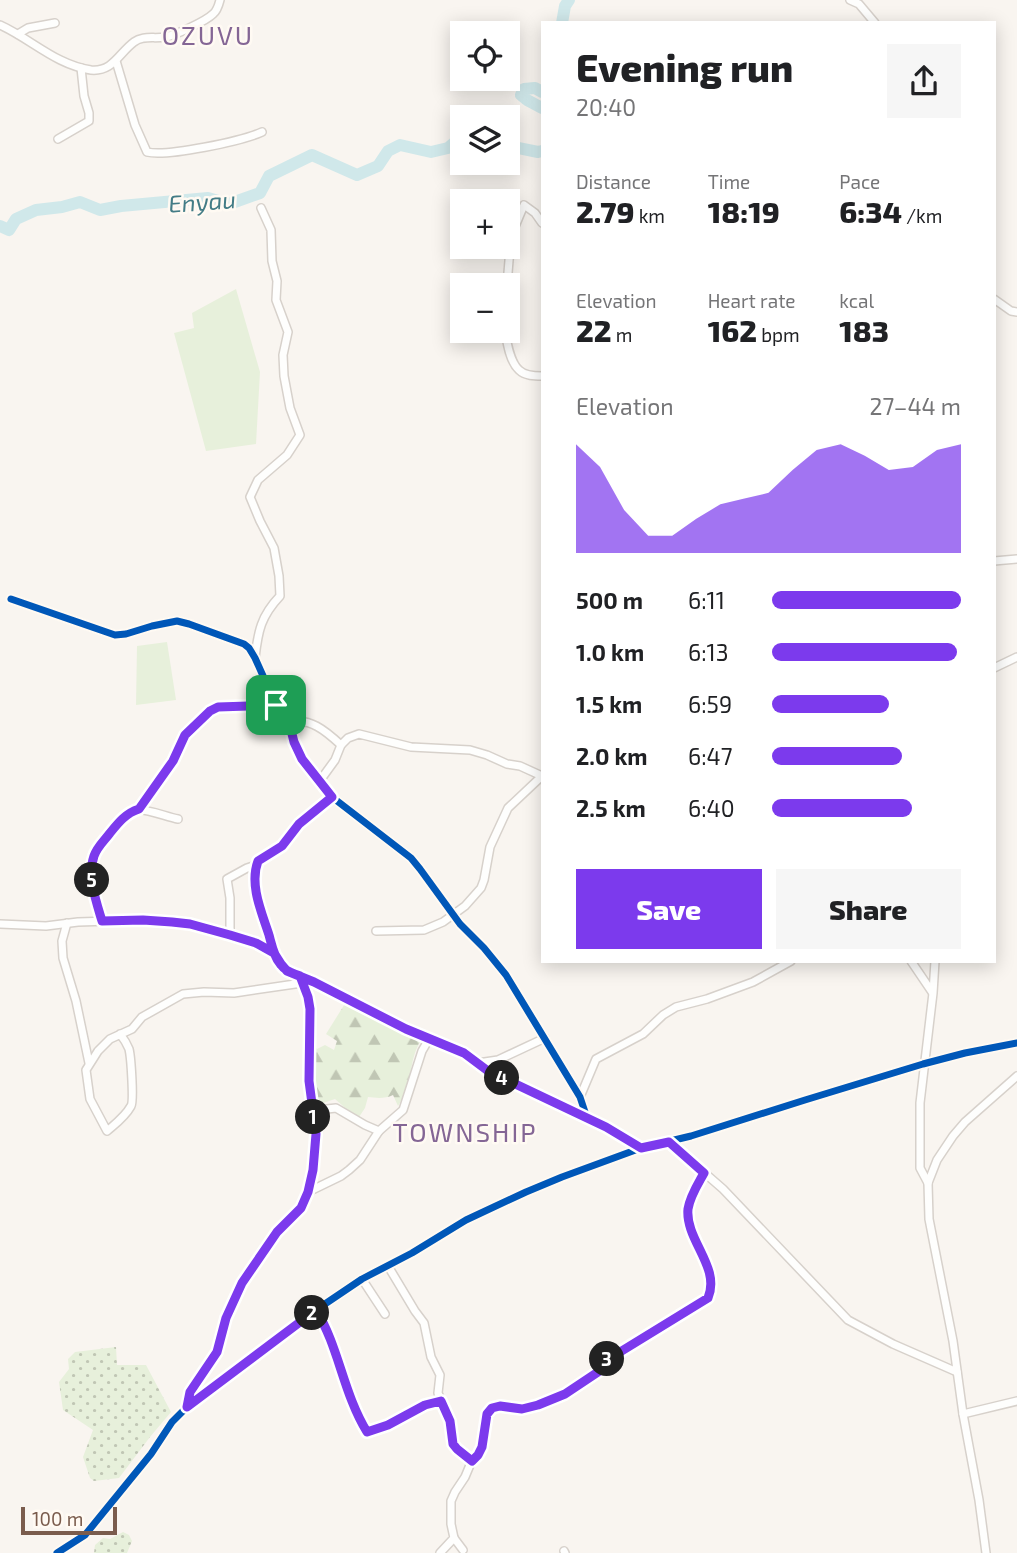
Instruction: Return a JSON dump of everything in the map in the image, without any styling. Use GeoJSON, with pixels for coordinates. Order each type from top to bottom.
{"type":"FeatureCollection","features":[{"type":"Feature","properties":{"kind":"street"},"geometry":{"type":"LineString","coordinates":[[0,25],[66,64],[98,70],[116,61],[136,40],[172,35],[214,14],[220,0]]}},
{"type":"Feature","properties":{"kind":"street"},"geometry":{"type":"LineString","coordinates":[[850,0],[859,4],[873,21]]}},
{"type":"Feature","properties":{"kind":"street"},"geometry":{"type":"LineString","coordinates":[[18,34],[25,29],[55,23]]}},
{"type":"Feature","properties":{"kind":"street"},"geometry":{"type":"LineString","coordinates":[[116,61],[135,125],[147,152],[158,153],[204,146],[262,132]]}},
{"type":"Feature","properties":{"kind":"street"},"geometry":{"type":"LineString","coordinates":[[58,139],[89,121],[81,68]]}},
{"type":"Feature","properties":{"kind":"street"},"geometry":{"type":"LineString","coordinates":[[508,273],[510,236],[524,205],[541,222]]}},
{"type":"Feature","properties":{"kind":"street"},"geometry":{"type":"LineString","coordinates":[[255,658],[263,619],[280,596],[274,548],[250,497],[258,480],[287,455],[300,435],[290,408],[284,376],[283,355],[288,332],[276,300],[277,281],[272,261],[271,230],[261,208]]}},
{"type":"Feature","properties":{"kind":"street"},"geometry":{"type":"LineString","coordinates":[[996,300],[1012,312],[1017,312]]}},
{"type":"Feature","properties":{"kind":"street"},"geometry":{"type":"LineString","coordinates":[[508,343],[519,370],[541,376]]}},
{"type":"Feature","properties":{"kind":"street"},"geometry":{"type":"LineString","coordinates":[[996,561],[1017,559]]}},
{"type":"Feature","properties":{"kind":"street"},"geometry":{"type":"LineString","coordinates":[[11,599],[115,635],[177,621],[237,640],[249,648],[288,724],[302,759],[332,797],[411,859],[460,924],[496,961],[580,1097],[587,1118]]}},
{"type":"Feature","properties":{"kind":"street"},"geometry":{"type":"LineString","coordinates":[[996,667],[1017,657]]}},
{"type":"Feature","properties":{"kind":"street"},"geometry":{"type":"LineString","coordinates":[[139,809],[173,761],[185,735],[210,711],[218,707],[276,705]]}},
{"type":"Feature","properties":{"kind":"street"},"geometry":{"type":"LineString","coordinates":[[288,724],[307,722],[325,731],[341,745]]}},
{"type":"Feature","properties":{"kind":"street"},"geometry":{"type":"LineString","coordinates":[[320,782],[335,760],[341,745],[348,738],[359,734],[411,747],[470,750],[541,776]]}},
{"type":"Feature","properties":{"kind":"street"},"geometry":{"type":"LineString","coordinates":[[376,931],[424,930],[466,906],[481,888],[490,847],[508,808],[541,777]]}},
{"type":"Feature","properties":{"kind":"street"},"geometry":{"type":"LineString","coordinates":[[332,797],[299,824],[282,846],[256,865],[255,886],[262,918],[274,953],[284,968],[301,979],[406,1029],[464,1053],[488,1071],[606,1127],[641,1148]]}},
{"type":"Feature","properties":{"kind":"street"},"geometry":{"type":"LineString","coordinates":[[102,921],[93,890],[92,868],[99,845],[132,811],[139,809],[178,820]]}},
{"type":"Feature","properties":{"kind":"street"},"geometry":{"type":"LineString","coordinates":[[230,935],[227,879],[256,865]]}},
{"type":"Feature","properties":{"kind":"street"},"geometry":{"type":"LineString","coordinates":[[0,924],[46,926],[102,921],[172,922],[230,935],[256,943],[274,953]]}},
{"type":"Feature","properties":{"kind":"street"},"geometry":{"type":"LineString","coordinates":[[66,923],[62,941],[63,958],[76,1001],[89,1064]]}},
{"type":"Feature","properties":{"kind":"street"},"geometry":{"type":"LineString","coordinates":[[580,1097],[596,1059],[643,1034],[663,1015],[676,1007],[753,982],[787,963]]}},
{"type":"Feature","properties":{"kind":"street"},"geometry":{"type":"LineString","coordinates":[[912,963],[933,993]]}},
{"type":"Feature","properties":{"kind":"street"},"geometry":{"type":"LineString","coordinates":[[928,1183],[922,1174],[920,1161],[920,1103],[935,963]]}},
{"type":"Feature","properties":{"kind":"street"},"geometry":{"type":"LineString","coordinates":[[120,1034],[130,1053],[133,1100],[119,1121],[107,1131],[90,1099],[86,1070],[110,1039],[120,1034],[132,1029],[142,1017],[180,995],[204,992],[234,993],[301,979]]}},
{"type":"Feature","properties":{"kind":"street"},"geometry":{"type":"LineString","coordinates":[[187,1407],[190,1392],[217,1352],[226,1318],[242,1283],[277,1232],[301,1208],[308,1192],[316,1134],[309,1081],[310,1009],[301,979]]}},
{"type":"Feature","properties":{"kind":"street"},"geometry":{"type":"LineString","coordinates":[[477,1063],[498,1060],[545,1038]]}},
{"type":"Feature","properties":{"kind":"street"},"geometry":{"type":"LineString","coordinates":[[308,1192],[349,1170],[360,1160],[379,1132],[403,1110],[422,1051],[429,1039]]}},
{"type":"Feature","properties":{"kind":"street"},"geometry":{"type":"LineString","coordinates":[[57,1553],[85,1535],[151,1454],[172,1422],[187,1407],[316,1310],[362,1279],[466,1220],[562,1177],[641,1148],[736,1123],[923,1064],[1017,1043]]}},
{"type":"Feature","properties":{"kind":"street"},"geometry":{"type":"LineString","coordinates":[[986,1553],[953,1341],[929,1219],[928,1183],[937,1160],[953,1136],[1017,1076]]}},
{"type":"Feature","properties":{"kind":"street"},"geometry":{"type":"LineString","coordinates":[[313,1115],[336,1108],[379,1132]]}},
{"type":"Feature","properties":{"kind":"street"},"geometry":{"type":"LineString","coordinates":[[669,1142],[723,1189],[848,1320],[957,1372]]}},
{"type":"Feature","properties":{"kind":"street"},"geometry":{"type":"LineString","coordinates":[[463,1550],[454,1538],[451,1501],[482,1447],[487,1414],[492,1408],[500,1406],[522,1409],[565,1394],[601,1370],[607,1360],[708,1298],[712,1285],[710,1274],[694,1237],[688,1211],[694,1190],[704,1173]]}},
{"type":"Feature","properties":{"kind":"street"},"geometry":{"type":"LineString","coordinates":[[388,1266],[424,1323],[431,1357],[440,1375],[438,1389],[450,1421],[453,1444],[472,1461]]}},
{"type":"Feature","properties":{"kind":"street"},"geometry":{"type":"LineString","coordinates":[[362,1279],[385,1314]]}},
{"type":"Feature","properties":{"kind":"street"},"geometry":{"type":"LineString","coordinates":[[316,1310],[327,1328],[352,1404],[367,1432],[388,1425],[425,1405],[441,1401]]}},
{"type":"Feature","properties":{"kind":"street"},"geometry":{"type":"LineString","coordinates":[[963,1414],[1017,1401]]}},
{"type":"Feature","properties":{"kind":"street"},"geometry":{"type":"LineString","coordinates":[[440,1553],[454,1538]]}},
{"type":"Feature","properties":{"kind":"green space"},"geometry":{"type":"Polygon","coordinates":[[[236,289],[260,372],[256,444],[206,451],[174,333],[194,328],[192,313],[236,289]]]}},
{"type":"Feature","properties":{"kind":"green space"},"geometry":{"type":"Polygon","coordinates":[[[167,642],[176,700],[136,705],[137,646],[167,642]]]}},
{"type":"Feature","properties":{"kind":"green space"},"geometry":{"type":"Polygon","coordinates":[[[346,1002],[422,1039],[416,1051],[406,1090],[398,1106],[393,1095],[384,1098],[368,1097],[359,1117],[335,1099],[314,1106],[309,1047],[317,1049],[325,1045],[334,1050],[337,1041],[326,1034],[346,1002]]]}},
{"type":"Feature","properties":{"kind":"green space"},"geometry":{"type":"Polygon","coordinates":[[[116,1347],[117,1365],[146,1365],[171,1412],[119,1478],[94,1481],[90,1478],[83,1457],[93,1430],[63,1410],[59,1382],[69,1369],[68,1359],[75,1352],[116,1347]]]}},
{"type":"Feature","properties":{"kind":"green space"},"geometry":{"type":"Polygon","coordinates":[[[123,1532],[129,1535],[132,1541],[127,1553],[94,1553],[95,1545],[103,1538],[110,1539],[123,1532]]]}},
{"type":"Feature","properties":{"kind":"waterway","name":"Enyau"},"geometry":{"type":"LineString","coordinates":[[562,21],[569,0]]}},
{"type":"Feature","properties":{"kind":"waterway","name":"Enyau"},"geometry":{"type":"LineString","coordinates":[[541,91],[535,88],[524,89],[521,95],[541,107]]}},
{"type":"Feature","properties":{"kind":"waterway","name":"Enyau"},"geometry":{"type":"LineString","coordinates":[[0,226],[9,230],[16,219],[36,210],[80,202],[100,210],[208,198],[229,204],[260,193],[269,176],[312,155],[357,175],[378,166],[388,151],[400,145],[431,152],[450,146]]}},
{"type":"Feature","properties":{"kind":"waterway","name":"Enyau"},"geometry":{"type":"LineString","coordinates":[[520,148],[541,151]]}},
{"type":"Feature","properties":{"kind":"cycle path"},"geometry":{"type":"LineString","coordinates":[[11,599],[115,635],[177,621],[249,648],[291,730],[302,759],[332,797],[411,858],[460,924],[506,975],[580,1097],[587,1118]]}},
{"type":"Feature","properties":{"kind":"cycle path"},"geometry":{"type":"LineString","coordinates":[[57,1553],[85,1535],[151,1454],[172,1422],[187,1407],[316,1310],[362,1279],[466,1220],[562,1177],[641,1148],[691,1136],[923,1064],[1017,1043]]}},
{"type":"Feature","properties":{"kind":"district","name":"OZUVU"},"geometry":{"type":"Point","coordinates":[208,34]}},
{"type":"Feature","properties":{"kind":"district","name":"TOWNSHIP"},"geometry":{"type":"Point","coordinates":[465,1131]}},
{"type":"Feature","properties":{"kind":"route"},"geometry":{"type":"LineString","coordinates":[[276,705],[218,707],[204,716],[185,735],[173,761],[139,809],[132,811],[117,824],[94,855],[93,890],[102,921],[143,920],[190,924],[256,943],[274,953],[287,971],[305,978],[314,982],[406,1029],[464,1053],[488,1071],[606,1127],[641,1148],[669,1142],[704,1173],[694,1190],[688,1211],[691,1230],[710,1274],[712,1285],[708,1298],[604,1362],[601,1370],[565,1394],[522,1409],[495,1406],[489,1410],[482,1447],[472,1461],[453,1444],[450,1421],[441,1401],[425,1405],[388,1425],[367,1432],[352,1404],[327,1328],[316,1310],[187,1407],[190,1392],[217,1352],[226,1318],[242,1283],[277,1232],[298,1213],[308,1192],[313,1170],[316,1134],[309,1081],[311,1030],[308,997],[300,976],[287,971],[281,964],[276,958],[274,953],[269,934],[262,918],[255,881],[258,861],[282,846],[310,813],[332,797],[302,759],[291,730],[276,705]]}}]}
